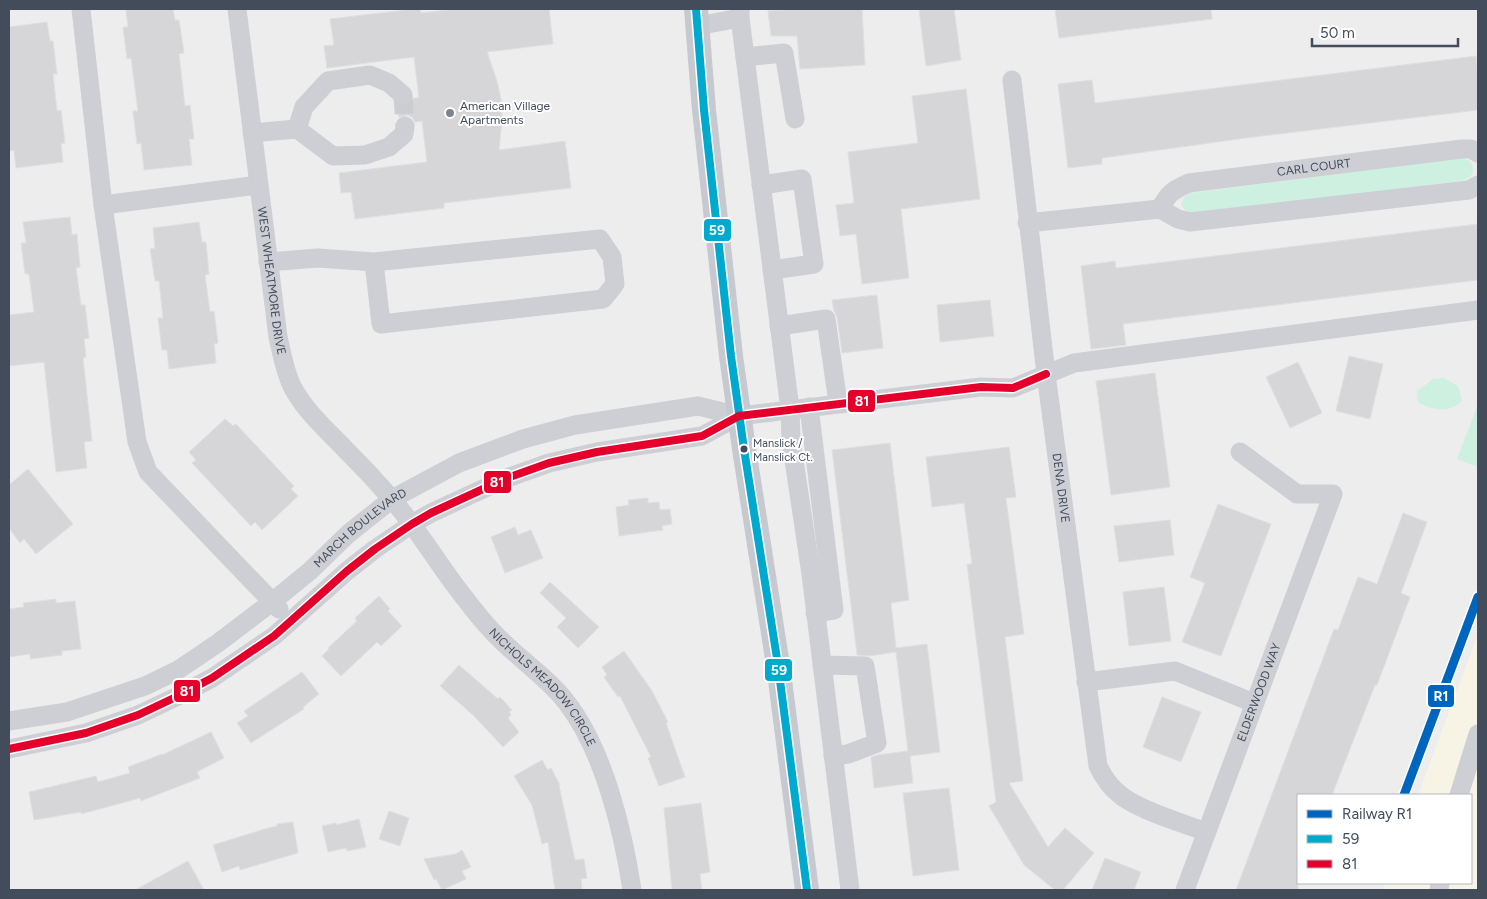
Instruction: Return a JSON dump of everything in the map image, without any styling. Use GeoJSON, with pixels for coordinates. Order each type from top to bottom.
{"type":"FeatureCollection","features":[{"type":"Feature","properties":{"kind":"main road"},"geometry":{"type":"LineString","coordinates":[[696,18],[704,110],[739,416],[780,674],[807,890]]}},
{"type":"Feature","properties":{"kind":"street"},"geometry":{"type":"LineString","coordinates":[[81,9],[104,205],[137,442],[148,472],[291,621]]}},
{"type":"Feature","properties":{"kind":"street","name":"WEST WHEATMORE DRIVE"},"geometry":{"type":"LineString","coordinates":[[237,9],[278,338],[287,374],[293,388],[312,415],[402,511]]}},
{"type":"Feature","properties":{"kind":"street"},"geometry":{"type":"LineString","coordinates":[[696,18],[740,14],[850,890]]}},
{"type":"Feature","properties":{"kind":"street"},"geometry":{"type":"LineString","coordinates":[[745,57],[784,53],[795,119]]}},
{"type":"Feature","properties":{"kind":"street"},"geometry":{"type":"LineString","coordinates":[[296,129],[304,107],[328,80],[370,75],[389,83],[403,95]]}},
{"type":"Feature","properties":{"kind":"street","name":"DENA DRIVE"},"geometry":{"type":"LineString","coordinates":[[1012,80],[1046,374],[1098,766],[1108,784],[1119,795],[1135,804],[1206,832]]}},
{"type":"Feature","properties":{"kind":"street"},"geometry":{"type":"LineString","coordinates":[[252,133],[296,129],[332,156],[365,155],[389,147],[404,134],[405,126]]}},
{"type":"Feature","properties":{"kind":"street","name":"CARL COURT"},"geometry":{"type":"LineString","coordinates":[[1160,209],[1166,197],[1174,189],[1189,183],[1471,149],[1478,153]]}},
{"type":"Feature","properties":{"kind":"street"},"geometry":{"type":"LineString","coordinates":[[761,185],[802,179],[814,264],[772,270]]}},
{"type":"Feature","properties":{"kind":"street"},"geometry":{"type":"LineString","coordinates":[[104,205],[258,185]]}},
{"type":"Feature","properties":{"kind":"street"},"geometry":{"type":"LineString","coordinates":[[1028,223],[1160,209],[1178,219],[1190,222],[1469,190],[1478,185]]}},
{"type":"Feature","properties":{"kind":"street"},"geometry":{"type":"LineString","coordinates":[[268,262],[318,258],[374,262],[600,239],[612,258],[615,284],[603,299],[381,324],[374,262]]}},
{"type":"Feature","properties":{"kind":"street"},"geometry":{"type":"LineString","coordinates":[[9,749],[86,733],[138,715],[212,678],[251,653],[375,549],[402,511],[431,513],[507,478],[549,462],[597,452],[702,436],[739,416],[981,387],[1013,388],[1074,363],[1478,310]]}},
{"type":"Feature","properties":{"kind":"street"},"geometry":{"type":"LineString","coordinates":[[779,326],[826,319],[838,403]]}},
{"type":"Feature","properties":{"kind":"street","name":"MARCH BOULEVARD"},"geometry":{"type":"LineString","coordinates":[[9,721],[67,712],[145,686],[178,670],[218,643],[272,602],[310,571],[348,534],[402,511],[459,463],[523,439],[575,425],[698,406],[739,416]]}},
{"type":"Feature","properties":{"kind":"street"},"geometry":{"type":"LineString","coordinates":[[809,407],[834,610],[815,613]]}},
{"type":"Feature","properties":{"kind":"street","name":"ELDERWOOD WAY"},"geometry":{"type":"LineString","coordinates":[[1185,890],[1333,494],[1297,494],[1240,452]]}},
{"type":"Feature","properties":{"kind":"street","name":"NICHOLS MEADOW CIRCLE"},"geometry":{"type":"LineString","coordinates":[[402,511],[434,558],[467,601],[501,640],[543,676],[567,703],[584,729],[605,777],[626,853],[632,890]]}},
{"type":"Feature","properties":{"kind":"street"},"geometry":{"type":"LineString","coordinates":[[822,666],[864,666],[878,742],[848,754],[833,756]]}},
{"type":"Feature","properties":{"kind":"street"},"geometry":{"type":"LineString","coordinates":[[1086,682],[1175,671],[1254,703]]}},
{"type":"Feature","properties":{"kind":"street"},"geometry":{"type":"LineString","coordinates":[[1459,794],[1478,734]]}},
{"type":"Feature","properties":{"kind":"shaded area"},"geometry":{"type":"Polygon","coordinates":[[[1478,634],[1478,890],[1383,890],[1386,884],[1472,884],[1472,794],[1418,794],[1478,634]]]}},
{"type":"Feature","properties":{"kind":"green space"},"geometry":{"type":"Polygon","coordinates":[[[1463,158],[1471,163],[1473,171],[1470,177],[1461,181],[1195,214],[1187,212],[1181,205],[1184,197],[1191,193],[1463,158]]]}},
{"type":"Feature","properties":{"kind":"green space"},"geometry":{"type":"Polygon","coordinates":[[[1444,378],[1458,386],[1462,401],[1446,409],[1434,409],[1418,402],[1417,391],[1433,379],[1444,378]]]}},
{"type":"Feature","properties":{"kind":"green space"},"geometry":{"type":"Polygon","coordinates":[[[1478,404],[1478,467],[1457,459],[1478,404]]]}},
{"type":"Feature","properties":{"kind":"building"},"geometry":{"type":"Polygon","coordinates":[[[126,9],[173,9],[175,20],[179,20],[184,53],[179,54],[185,106],[190,105],[194,139],[189,139],[192,165],[144,170],[141,143],[137,144],[133,111],[138,111],[131,58],[127,59],[123,27],[128,27],[126,9]]]}},
{"type":"Feature","properties":{"kind":"building","name":"American Village Apartments"},"geometry":{"type":"Polygon","coordinates":[[[420,9],[421,13],[458,9],[549,9],[553,44],[487,52],[501,99],[502,118],[499,150],[565,141],[571,188],[444,203],[444,208],[355,219],[351,192],[341,193],[339,173],[427,162],[422,121],[415,122],[412,117],[407,115],[399,117],[397,104],[406,106],[414,98],[419,98],[414,57],[327,68],[324,46],[334,45],[330,19],[420,9]]]}},
{"type":"Feature","properties":{"kind":"building"},"geometry":{"type":"Polygon","coordinates":[[[862,9],[865,65],[800,69],[797,36],[771,36],[768,11],[862,9]]]}},
{"type":"Feature","properties":{"kind":"building"},"geometry":{"type":"Polygon","coordinates":[[[919,9],[954,9],[961,60],[926,66],[919,9]]]}},
{"type":"Feature","properties":{"kind":"building"},"geometry":{"type":"Polygon","coordinates":[[[1055,9],[1211,9],[1212,19],[1059,38],[1055,9]]]}},
{"type":"Feature","properties":{"kind":"building"},"geometry":{"type":"Polygon","coordinates":[[[47,22],[50,41],[53,41],[57,74],[53,74],[57,111],[61,110],[65,143],[61,144],[63,162],[16,168],[14,150],[10,151],[9,142],[9,27],[47,22]]]}},
{"type":"Feature","properties":{"kind":"building"},"geometry":{"type":"Polygon","coordinates":[[[1476,56],[1478,110],[1246,138],[1102,158],[1102,164],[1068,168],[1058,84],[1092,80],[1095,103],[1476,56]]]}},
{"type":"Feature","properties":{"kind":"building"},"geometry":{"type":"Polygon","coordinates":[[[966,89],[980,199],[901,209],[909,278],[862,284],[856,234],[840,236],[836,205],[854,203],[848,152],[918,143],[912,96],[966,89]]]}},
{"type":"Feature","properties":{"kind":"building"},"geometry":{"type":"Polygon","coordinates":[[[70,217],[72,235],[77,234],[80,267],[76,268],[81,305],[85,305],[89,338],[84,339],[86,357],[83,358],[92,441],[84,442],[87,468],[56,472],[44,362],[9,366],[9,315],[34,312],[29,274],[25,274],[21,243],[26,243],[23,222],[70,217]]]}},
{"type":"Feature","properties":{"kind":"building"},"geometry":{"type":"Polygon","coordinates":[[[199,222],[202,242],[206,242],[209,274],[205,275],[210,312],[214,311],[218,343],[214,344],[216,363],[169,369],[167,350],[162,350],[158,318],[163,318],[159,281],[155,281],[150,249],[155,248],[153,228],[199,222]]]}},
{"type":"Feature","properties":{"kind":"building"},"geometry":{"type":"Polygon","coordinates":[[[1478,224],[1478,280],[1123,324],[1126,345],[1091,349],[1081,266],[1115,261],[1116,268],[1478,224]]]}},
{"type":"Feature","properties":{"kind":"building"},"geometry":{"type":"Polygon","coordinates":[[[877,295],[883,348],[842,353],[837,317],[832,300],[877,295]]]}},
{"type":"Feature","properties":{"kind":"building"},"geometry":{"type":"Polygon","coordinates":[[[990,300],[994,336],[940,342],[937,305],[990,300]]]}},
{"type":"Feature","properties":{"kind":"building"},"geometry":{"type":"Polygon","coordinates":[[[1349,356],[1383,364],[1370,419],[1336,411],[1349,356]]]}},
{"type":"Feature","properties":{"kind":"building"},"geometry":{"type":"Polygon","coordinates":[[[1298,362],[1322,413],[1290,428],[1266,377],[1298,362]]]}},
{"type":"Feature","properties":{"kind":"building"},"geometry":{"type":"Polygon","coordinates":[[[1155,373],[1170,487],[1111,495],[1096,381],[1155,373]]]}},
{"type":"Feature","properties":{"kind":"building"},"geometry":{"type":"Polygon","coordinates":[[[225,419],[233,426],[236,424],[294,486],[291,489],[298,496],[262,530],[255,522],[251,526],[192,463],[196,460],[189,452],[225,419]]]}},
{"type":"Feature","properties":{"kind":"building"},"geometry":{"type":"Polygon","coordinates":[[[890,443],[909,600],[891,603],[896,648],[927,644],[940,752],[910,756],[913,783],[874,788],[871,757],[908,751],[896,652],[869,656],[857,655],[832,450],[890,443]]]}},
{"type":"Feature","properties":{"kind":"building"},"geometry":{"type":"Polygon","coordinates":[[[1009,447],[1016,497],[1006,498],[1024,634],[1005,637],[1023,781],[1009,783],[1048,847],[1065,828],[1094,853],[1063,890],[1055,890],[1024,865],[989,806],[996,802],[967,564],[972,564],[964,503],[932,507],[926,457],[1009,447]]]}},
{"type":"Feature","properties":{"kind":"building"},"geometry":{"type":"Polygon","coordinates":[[[28,469],[73,524],[36,554],[24,539],[20,543],[9,528],[9,485],[28,469]]]}},
{"type":"Feature","properties":{"kind":"building"},"geometry":{"type":"Polygon","coordinates":[[[648,498],[648,503],[659,502],[660,510],[670,509],[672,524],[662,526],[663,530],[619,536],[616,507],[629,505],[628,500],[648,498]]]}},
{"type":"Feature","properties":{"kind":"building"},"geometry":{"type":"Polygon","coordinates":[[[1218,504],[1271,524],[1221,656],[1182,642],[1205,583],[1190,577],[1218,504]]]}},
{"type":"Feature","properties":{"kind":"building"},"geometry":{"type":"Polygon","coordinates":[[[1403,513],[1427,522],[1401,593],[1410,597],[1377,685],[1375,685],[1332,794],[1297,794],[1298,890],[1236,890],[1334,629],[1338,630],[1358,577],[1377,584],[1403,513]]]}},
{"type":"Feature","properties":{"kind":"building"},"geometry":{"type":"Polygon","coordinates":[[[1170,520],[1174,555],[1119,562],[1114,526],[1170,520]]]}},
{"type":"Feature","properties":{"kind":"building"},"geometry":{"type":"Polygon","coordinates":[[[515,527],[518,535],[531,530],[543,558],[505,573],[491,537],[515,527]]]}},
{"type":"Feature","properties":{"kind":"building"},"geometry":{"type":"Polygon","coordinates":[[[550,582],[599,627],[578,648],[557,627],[566,618],[540,593],[550,582]]]}},
{"type":"Feature","properties":{"kind":"building"},"geometry":{"type":"Polygon","coordinates":[[[1164,587],[1171,641],[1129,646],[1123,592],[1164,587]]]}},
{"type":"Feature","properties":{"kind":"building"},"geometry":{"type":"Polygon","coordinates":[[[379,596],[390,609],[388,611],[402,626],[381,646],[377,642],[341,676],[322,656],[357,621],[355,618],[379,596]]]}},
{"type":"Feature","properties":{"kind":"building"},"geometry":{"type":"Polygon","coordinates":[[[56,599],[56,603],[75,601],[81,649],[62,651],[62,655],[30,659],[30,654],[9,657],[9,609],[24,607],[23,603],[56,599]]]}},
{"type":"Feature","properties":{"kind":"building"},"geometry":{"type":"Polygon","coordinates":[[[624,651],[652,691],[668,722],[666,723],[685,777],[659,786],[648,758],[651,757],[620,696],[618,697],[604,677],[607,675],[602,667],[624,651]]]}},
{"type":"Feature","properties":{"kind":"building"},"geometry":{"type":"Polygon","coordinates":[[[459,665],[498,699],[500,697],[512,710],[509,712],[511,715],[508,718],[519,732],[503,747],[474,716],[440,686],[459,665]]]}},
{"type":"Feature","properties":{"kind":"building"},"geometry":{"type":"Polygon","coordinates":[[[302,672],[319,694],[303,707],[304,709],[251,743],[237,723],[248,716],[244,711],[302,672]]]}},
{"type":"Feature","properties":{"kind":"building"},"geometry":{"type":"Polygon","coordinates":[[[1162,697],[1201,712],[1181,762],[1143,747],[1162,697]]]}},
{"type":"Feature","properties":{"kind":"building"},"geometry":{"type":"Polygon","coordinates":[[[211,732],[224,758],[197,772],[200,778],[141,801],[140,798],[81,814],[81,812],[34,820],[29,792],[96,776],[98,782],[130,773],[128,767],[162,755],[211,732]]]}},
{"type":"Feature","properties":{"kind":"building"},"geometry":{"type":"Polygon","coordinates":[[[542,760],[548,770],[551,768],[560,785],[575,860],[584,859],[587,878],[581,879],[582,890],[555,890],[548,842],[542,844],[532,805],[514,776],[542,760]]]}},
{"type":"Feature","properties":{"kind":"building"},"geometry":{"type":"Polygon","coordinates":[[[949,788],[959,870],[913,876],[903,793],[949,788]]]}},
{"type":"Feature","properties":{"kind":"building"},"geometry":{"type":"Polygon","coordinates":[[[701,803],[710,872],[700,874],[702,890],[672,890],[664,808],[701,803]]]}},
{"type":"Feature","properties":{"kind":"building"},"geometry":{"type":"Polygon","coordinates":[[[389,811],[409,818],[400,846],[379,839],[389,811]]]}},
{"type":"Feature","properties":{"kind":"building"},"geometry":{"type":"Polygon","coordinates":[[[359,819],[366,847],[347,851],[346,848],[328,852],[322,826],[336,823],[336,825],[359,819]]]}},
{"type":"Feature","properties":{"kind":"building"},"geometry":{"type":"Polygon","coordinates":[[[293,822],[298,853],[240,870],[239,866],[222,872],[213,845],[277,826],[277,824],[293,822]]]}},
{"type":"Feature","properties":{"kind":"building"},"geometry":{"type":"Polygon","coordinates":[[[462,850],[471,867],[462,871],[466,879],[442,890],[436,879],[434,880],[424,859],[456,854],[462,850]]]}},
{"type":"Feature","properties":{"kind":"building"},"geometry":{"type":"Polygon","coordinates":[[[1105,858],[1141,872],[1134,890],[1092,890],[1105,858]]]}},
{"type":"Feature","properties":{"kind":"building"},"geometry":{"type":"Polygon","coordinates":[[[188,861],[204,890],[135,890],[188,861]]]}},
{"type":"Feature","properties":{"kind":"tunnel"},"geometry":{"type":"LineString","coordinates":[[403,95],[405,126]]}},
{"type":"Feature","properties":{"kind":"rail line","name":"R1"},"geometry":{"type":"LineString","coordinates":[[1404,794],[1478,597]]}},
{"type":"Feature","properties":{"kind":"transit line","name":"59"},"geometry":{"type":"LineString","coordinates":[[696,9],[704,110],[731,356],[778,665],[807,890]]}},
{"type":"Feature","properties":{"kind":"transit line","name":"81"},"geometry":{"type":"LineString","coordinates":[[9,749],[86,733],[138,715],[212,678],[274,636],[347,571],[375,549],[431,513],[507,478],[549,463],[597,452],[702,436],[739,416],[981,387],[1013,388],[1046,374]]}},
{"type":"Feature","properties":{"kind":"place","name":"American Village Apartments"},"geometry":{"type":"Point","coordinates":[450,113]}},
{"type":"Feature","properties":{"kind":"place","name":"Manslick / Manslick Ct."},"geometry":{"type":"Point","coordinates":[744,449]}}]}
